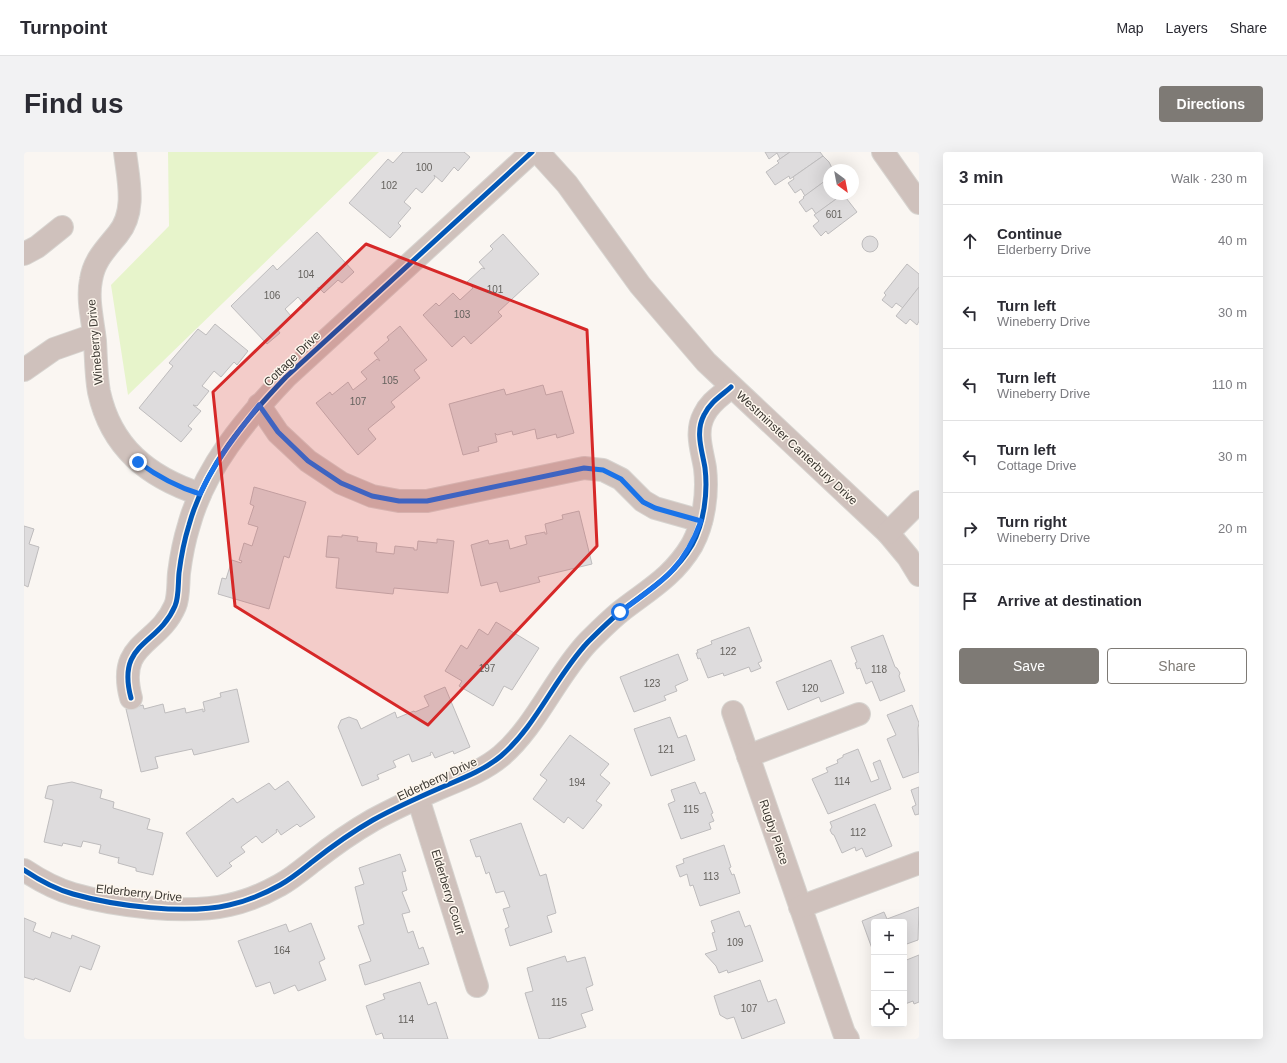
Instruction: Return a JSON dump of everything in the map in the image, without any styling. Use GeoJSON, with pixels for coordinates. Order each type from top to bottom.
{"type":"FeatureCollection","features":[{"type":"Feature","properties":{"kind":"street","name":"Wineberry Drive"},"geometry":{"type":"LineString","coordinates":[[125,152],[130,201],[127,218],[119,234],[106,246],[96,262],[91,280],[99,391],[107,417],[120,441],[138,462],[156,475],[182,488],[200,494]]}},
{"type":"Feature","properties":{"kind":"street","name":"Cottage Drive"},"geometry":{"type":"LineString","coordinates":[[131,698],[128,688],[128,672],[132,656],[142,644],[165,624],[175,605],[180,563],[189,525],[200,494],[225,449],[259,405],[292,371],[532,152]]}},
{"type":"Feature","properties":{"kind":"street","name":"Westminster Canterbury Drive"},"geometry":{"type":"LineString","coordinates":[[538,152],[567,184],[640,285],[706,362],[888,533],[908,557],[919,575]]}},
{"type":"Feature","properties":{"kind":"street"},"geometry":{"type":"LineString","coordinates":[[883,152],[919,203]]}},
{"type":"Feature","properties":{"kind":"street"},"geometry":{"type":"LineString","coordinates":[[24,254],[37,247],[62,227]]}},
{"type":"Feature","properties":{"kind":"street"},"geometry":{"type":"LineString","coordinates":[[24,370],[54,349],[94,335]]}},
{"type":"Feature","properties":{"kind":"street","name":"Elderberry Drive"},"geometry":{"type":"LineString","coordinates":[[24,870],[38,880],[71,894],[107,902],[168,908],[204,908],[228,905],[257,897],[283,884],[330,848],[372,821],[418,798],[477,773],[500,757],[516,742],[559,678],[587,643],[620,612],[662,582],[679,564],[693,543],[701,521],[706,493],[705,470],[699,436],[702,416],[711,403],[731,387]]}},
{"type":"Feature","properties":{"kind":"street"},"geometry":{"type":"LineString","coordinates":[[259,405],[278,432],[308,461],[341,483],[372,496],[399,501],[427,501],[584,468],[603,470],[621,479],[643,502],[655,508],[701,521]]}},
{"type":"Feature","properties":{"kind":"street"},"geometry":{"type":"LineString","coordinates":[[888,533],[919,502]]}},
{"type":"Feature","properties":{"kind":"street","name":"Rugby Place"},"geometry":{"type":"LineString","coordinates":[[733,712],[844,1033],[848,1039]]}},
{"type":"Feature","properties":{"kind":"street"},"geometry":{"type":"LineString","coordinates":[[748,756],[859,714]]}},
{"type":"Feature","properties":{"kind":"street","name":"Elderberry Court"},"geometry":{"type":"LineString","coordinates":[[418,798],[477,986]]}},
{"type":"Feature","properties":{"kind":"street"},"geometry":{"type":"LineString","coordinates":[[800,907],[919,863]]}},
{"type":"Feature","properties":{"kind":"highlighted area"},"geometry":{"type":"Polygon","coordinates":[[[366,244],[587,330],[597,546],[428,725],[235,606],[213,392],[366,244]]]}},
{"type":"Feature","properties":{"kind":"green space"},"geometry":{"type":"Polygon","coordinates":[[[168,152],[379,152],[128,395],[111,285],[169,226],[168,152]]]}},
{"type":"Feature","properties":{"kind":"building"},"geometry":{"type":"Polygon","coordinates":[[[403,152],[464,152],[470,157],[458,171],[454,167],[442,182],[434,175],[435,178],[422,193],[416,188],[404,202],[411,208],[398,223],[401,226],[390,238],[349,203],[388,159],[393,163],[403,152]]]}},
{"type":"Feature","properties":{"kind":"building"},"geometry":{"type":"Polygon","coordinates":[[[765,152],[790,152],[780,159],[777,153],[769,159],[765,152]]]}},
{"type":"Feature","properties":{"kind":"building"},"geometry":{"type":"Polygon","coordinates":[[[790,152],[820,152],[823,156],[790,179],[789,176],[775,185],[766,172],[779,163],[777,161],[790,152]]]}},
{"type":"Feature","properties":{"kind":"building"},"geometry":{"type":"Polygon","coordinates":[[[823,156],[830,164],[823,164],[823,182],[805,196],[801,189],[795,193],[788,183],[794,179],[793,177],[823,156]]]}},
{"type":"Feature","properties":{"kind":"building"},"geometry":{"type":"Polygon","coordinates":[[[823,182],[823,200],[835,200],[816,214],[812,208],[806,212],[799,202],[804,198],[803,197],[823,182]]]}},
{"type":"Feature","properties":{"kind":"building"},"geometry":{"type":"Polygon","coordinates":[[[835,200],[848,200],[857,212],[828,234],[826,231],[821,236],[813,226],[819,221],[814,215],[835,200]]]}},
{"type":"Feature","properties":{"kind":"building"},"geometry":{"type":"Polygon","coordinates":[[[317,232],[354,272],[342,283],[338,280],[324,293],[318,287],[318,289],[303,303],[298,297],[285,309],[291,316],[277,329],[280,333],[267,344],[231,306],[273,265],[277,270],[317,232]]]}},
{"type":"Feature","properties":{"kind":"building"},"geometry":{"type":"Polygon","coordinates":[[[503,234],[539,274],[498,312],[502,316],[471,344],[464,336],[452,347],[423,315],[436,303],[439,306],[453,293],[460,300],[473,288],[467,282],[482,268],[485,269],[479,262],[493,249],[490,246],[503,234]]]}},
{"type":"Feature","properties":{"kind":"building"},"geometry":{"type":"Polygon","coordinates":[[[867,236],[873,236],[878,241],[876,250],[873,252],[867,252],[862,247],[862,241],[867,236]]]}},
{"type":"Feature","properties":{"kind":"building"},"geometry":{"type":"Polygon","coordinates":[[[907,264],[919,274],[919,287],[903,308],[896,303],[892,308],[882,300],[886,295],[884,293],[907,264]]]}},
{"type":"Feature","properties":{"kind":"building"},"geometry":{"type":"Polygon","coordinates":[[[919,287],[919,321],[917,325],[910,319],[906,324],[896,316],[919,287]]]}},
{"type":"Feature","properties":{"kind":"building"},"geometry":{"type":"Polygon","coordinates":[[[215,324],[248,351],[237,365],[234,362],[221,377],[214,371],[202,386],[209,391],[197,406],[193,405],[201,411],[188,426],[192,429],[181,442],[139,408],[173,366],[169,363],[198,329],[206,335],[215,324]]]}},
{"type":"Feature","properties":{"kind":"building"},"geometry":{"type":"Polygon","coordinates":[[[400,326],[427,360],[414,370],[420,378],[391,402],[395,407],[368,429],[376,439],[358,455],[316,403],[330,392],[332,395],[348,382],[353,390],[367,379],[361,372],[377,359],[380,361],[374,353],[389,340],[387,337],[400,326]]]}},
{"type":"Feature","properties":{"kind":"building"},"geometry":{"type":"Polygon","coordinates":[[[543,385],[546,395],[562,391],[574,433],[557,438],[556,434],[537,439],[535,429],[513,435],[512,431],[497,435],[495,433],[497,442],[478,447],[479,451],[463,455],[449,404],[504,389],[506,395],[543,385]]]}},
{"type":"Feature","properties":{"kind":"building"},"geometry":{"type":"Polygon","coordinates":[[[254,487],[306,502],[289,558],[284,556],[269,609],[218,594],[222,578],[226,579],[232,560],[241,563],[242,561],[239,560],[244,543],[252,546],[258,527],[248,524],[254,506],[250,504],[254,487]]]}},
{"type":"Feature","properties":{"kind":"building"},"geometry":{"type":"Polygon","coordinates":[[[579,511],[592,564],[538,577],[540,582],[500,592],[497,582],[481,586],[471,545],[488,540],[489,544],[508,540],[510,549],[527,544],[525,536],[545,532],[545,534],[547,534],[545,524],[563,519],[562,515],[579,511]]]}},
{"type":"Feature","properties":{"kind":"building"},"geometry":{"type":"Polygon","coordinates":[[[24,526],[34,529],[29,544],[39,547],[28,587],[24,585],[24,526]]]}},
{"type":"Feature","properties":{"kind":"building"},"geometry":{"type":"Polygon","coordinates":[[[342,535],[358,537],[357,541],[377,543],[376,552],[394,554],[395,546],[414,548],[414,550],[417,550],[418,541],[437,543],[437,539],[454,541],[448,593],[394,588],[393,594],[336,588],[339,558],[326,557],[328,536],[342,537],[342,535]]]}},
{"type":"Feature","properties":{"kind":"building"},"geometry":{"type":"Polygon","coordinates":[[[496,622],[539,648],[512,690],[504,686],[493,706],[459,686],[462,681],[445,671],[461,645],[467,649],[479,629],[488,635],[496,622]]]}},
{"type":"Feature","properties":{"kind":"building"},"geometry":{"type":"Polygon","coordinates":[[[749,627],[762,661],[758,663],[761,668],[751,672],[749,667],[724,676],[723,673],[708,678],[700,658],[698,659],[696,653],[698,653],[697,650],[712,644],[711,641],[749,627]]]}},
{"type":"Feature","properties":{"kind":"building"},"geometry":{"type":"Polygon","coordinates":[[[883,635],[895,667],[900,673],[899,676],[905,691],[880,701],[872,681],[866,684],[860,668],[857,669],[855,663],[857,662],[851,647],[883,635]]]}},
{"type":"Feature","properties":{"kind":"building"},"geometry":{"type":"Polygon","coordinates":[[[678,654],[688,680],[675,686],[677,691],[664,696],[666,700],[634,712],[620,677],[678,654]]]}},
{"type":"Feature","properties":{"kind":"building"},"geometry":{"type":"Polygon","coordinates":[[[831,660],[844,693],[821,702],[819,697],[788,710],[776,682],[831,660]]]}},
{"type":"Feature","properties":{"kind":"building"},"geometry":{"type":"Polygon","coordinates":[[[445,687],[470,747],[454,754],[453,751],[435,758],[432,752],[430,753],[431,755],[412,762],[409,754],[393,761],[396,767],[377,775],[379,779],[362,786],[338,727],[341,720],[349,717],[357,720],[361,729],[395,712],[397,718],[429,706],[424,696],[445,687]]]}},
{"type":"Feature","properties":{"kind":"building"},"geometry":{"type":"Polygon","coordinates":[[[237,689],[249,742],[194,755],[192,749],[155,757],[158,768],[141,772],[126,709],[143,705],[144,709],[163,704],[165,713],[185,708],[186,713],[203,709],[203,712],[205,711],[203,702],[221,697],[220,693],[237,689]]]}},
{"type":"Feature","properties":{"kind":"building"},"geometry":{"type":"Polygon","coordinates":[[[912,705],[919,723],[919,772],[903,778],[887,739],[896,735],[887,715],[912,705]]]}},
{"type":"Feature","properties":{"kind":"building"},"geometry":{"type":"Polygon","coordinates":[[[670,717],[678,738],[686,735],[695,760],[651,776],[634,729],[670,717]]]}},
{"type":"Feature","properties":{"kind":"building"},"geometry":{"type":"Polygon","coordinates":[[[570,735],[609,764],[600,775],[610,783],[596,801],[602,805],[583,829],[568,817],[564,823],[533,799],[547,780],[540,775],[570,735]]]}},
{"type":"Feature","properties":{"kind":"building"},"geometry":{"type":"Polygon","coordinates":[[[858,749],[871,782],[879,779],[873,763],[880,760],[891,789],[828,814],[812,779],[828,772],[826,768],[838,763],[837,760],[843,757],[843,755],[858,749]]]}},
{"type":"Feature","properties":{"kind":"building"},"geometry":{"type":"Polygon","coordinates":[[[288,781],[315,817],[300,827],[297,824],[281,835],[277,829],[277,832],[262,843],[256,836],[241,847],[245,852],[229,863],[232,866],[217,877],[186,833],[233,798],[237,803],[269,783],[275,790],[288,781]]]}},
{"type":"Feature","properties":{"kind":"building"},"geometry":{"type":"Polygon","coordinates":[[[72,782],[102,790],[100,798],[114,802],[113,808],[150,819],[147,829],[163,833],[153,875],[136,871],[136,868],[118,863],[119,857],[99,853],[101,845],[83,841],[81,847],[63,843],[62,846],[44,842],[53,803],[53,800],[45,798],[48,786],[72,782]]]}},
{"type":"Feature","properties":{"kind":"building"},"geometry":{"type":"Polygon","coordinates":[[[695,782],[700,794],[705,792],[713,813],[711,814],[714,821],[709,823],[711,829],[681,839],[668,804],[675,801],[671,790],[695,782]]]}},
{"type":"Feature","properties":{"kind":"building"},"geometry":{"type":"Polygon","coordinates":[[[919,787],[919,814],[915,815],[912,807],[916,805],[911,790],[919,787]]]}},
{"type":"Feature","properties":{"kind":"building"},"geometry":{"type":"Polygon","coordinates":[[[875,804],[892,846],[866,857],[862,848],[856,851],[855,847],[842,853],[834,835],[830,830],[832,827],[830,822],[875,804]]]}},
{"type":"Feature","properties":{"kind":"building"},"geometry":{"type":"Polygon","coordinates":[[[521,823],[540,876],[546,874],[556,913],[547,916],[552,932],[510,946],[505,929],[509,927],[503,909],[510,907],[504,891],[496,893],[489,872],[486,874],[480,856],[476,857],[470,840],[521,823]]]}},
{"type":"Feature","properties":{"kind":"building"},"geometry":{"type":"Polygon","coordinates":[[[724,845],[731,867],[729,868],[732,875],[734,874],[740,893],[700,906],[693,885],[690,886],[687,874],[680,877],[676,866],[684,863],[683,859],[724,845]]]}},
{"type":"Feature","properties":{"kind":"building"},"geometry":{"type":"Polygon","coordinates":[[[400,854],[406,871],[402,872],[407,890],[402,892],[410,912],[402,914],[408,933],[413,931],[419,949],[423,947],[429,964],[365,985],[359,965],[371,961],[358,926],[364,924],[355,887],[364,884],[359,868],[400,854]]]}},
{"type":"Feature","properties":{"kind":"building"},"geometry":{"type":"Polygon","coordinates":[[[919,907],[918,940],[907,944],[907,919],[887,919],[919,907]]]}},
{"type":"Feature","properties":{"kind":"building"},"geometry":{"type":"Polygon","coordinates":[[[739,911],[745,927],[750,925],[763,961],[728,973],[727,970],[719,973],[716,966],[705,954],[717,950],[712,933],[715,932],[711,921],[739,911]]]}},
{"type":"Feature","properties":{"kind":"building"},"geometry":{"type":"Polygon","coordinates":[[[884,912],[887,919],[871,919],[871,946],[862,921],[884,912]]]}},
{"type":"Feature","properties":{"kind":"building"},"geometry":{"type":"Polygon","coordinates":[[[24,918],[36,923],[33,931],[50,938],[52,932],[71,939],[72,935],[100,946],[91,970],[80,966],[70,992],[35,978],[34,980],[24,977],[24,918]]]}},
{"type":"Feature","properties":{"kind":"building"},"geometry":{"type":"Polygon","coordinates":[[[311,923],[325,959],[319,962],[326,980],[298,991],[295,985],[274,994],[270,982],[256,987],[238,941],[286,924],[289,932],[311,923]]]}},
{"type":"Feature","properties":{"kind":"building"},"geometry":{"type":"Polygon","coordinates":[[[919,955],[919,1002],[914,1004],[913,1001],[907,1003],[907,960],[919,955]]]}},
{"type":"Feature","properties":{"kind":"building"},"geometry":{"type":"Polygon","coordinates":[[[565,956],[567,962],[585,957],[593,985],[586,988],[593,1010],[581,1014],[586,1027],[548,1039],[539,1039],[525,993],[533,991],[527,968],[565,956]]]}},
{"type":"Feature","properties":{"kind":"building"},"geometry":{"type":"Polygon","coordinates":[[[760,980],[768,1002],[776,999],[785,1023],[742,1039],[734,1017],[727,1019],[720,1015],[714,996],[760,980]]]}},
{"type":"Feature","properties":{"kind":"building"},"geometry":{"type":"Polygon","coordinates":[[[420,982],[428,1005],[436,1002],[448,1039],[384,1039],[382,1033],[376,1035],[366,1006],[385,999],[383,994],[420,982]]]}},
{"type":"Feature","properties":{"kind":"cycle path"},"geometry":{"type":"LineString","coordinates":[[131,698],[128,680],[129,666],[134,655],[168,619],[175,606],[178,594],[182,555],[189,525],[205,483],[228,445],[256,410],[286,377],[532,152]]}},
{"type":"Feature","properties":{"kind":"cycle path"},"geometry":{"type":"LineString","coordinates":[[24,870],[41,881],[60,890],[109,902],[151,908],[172,909],[212,908],[229,905],[262,894],[284,883],[342,840],[373,820],[414,799],[487,766],[514,744],[536,716],[576,656],[588,642],[616,615],[650,590],[677,566],[685,556],[700,527],[704,508],[706,478],[701,448],[701,421],[709,406],[731,387]]}},
{"type":"Feature","properties":{"kind":"route"},"geometry":{"type":"LineString","coordinates":[[138,462],[156,475],[182,488],[200,494],[225,449],[259,405],[278,432],[308,461],[341,483],[372,496],[399,501],[427,501],[584,468],[603,470],[621,479],[643,502],[655,508],[701,521],[693,543],[679,564],[662,582],[620,612]]}}]}
